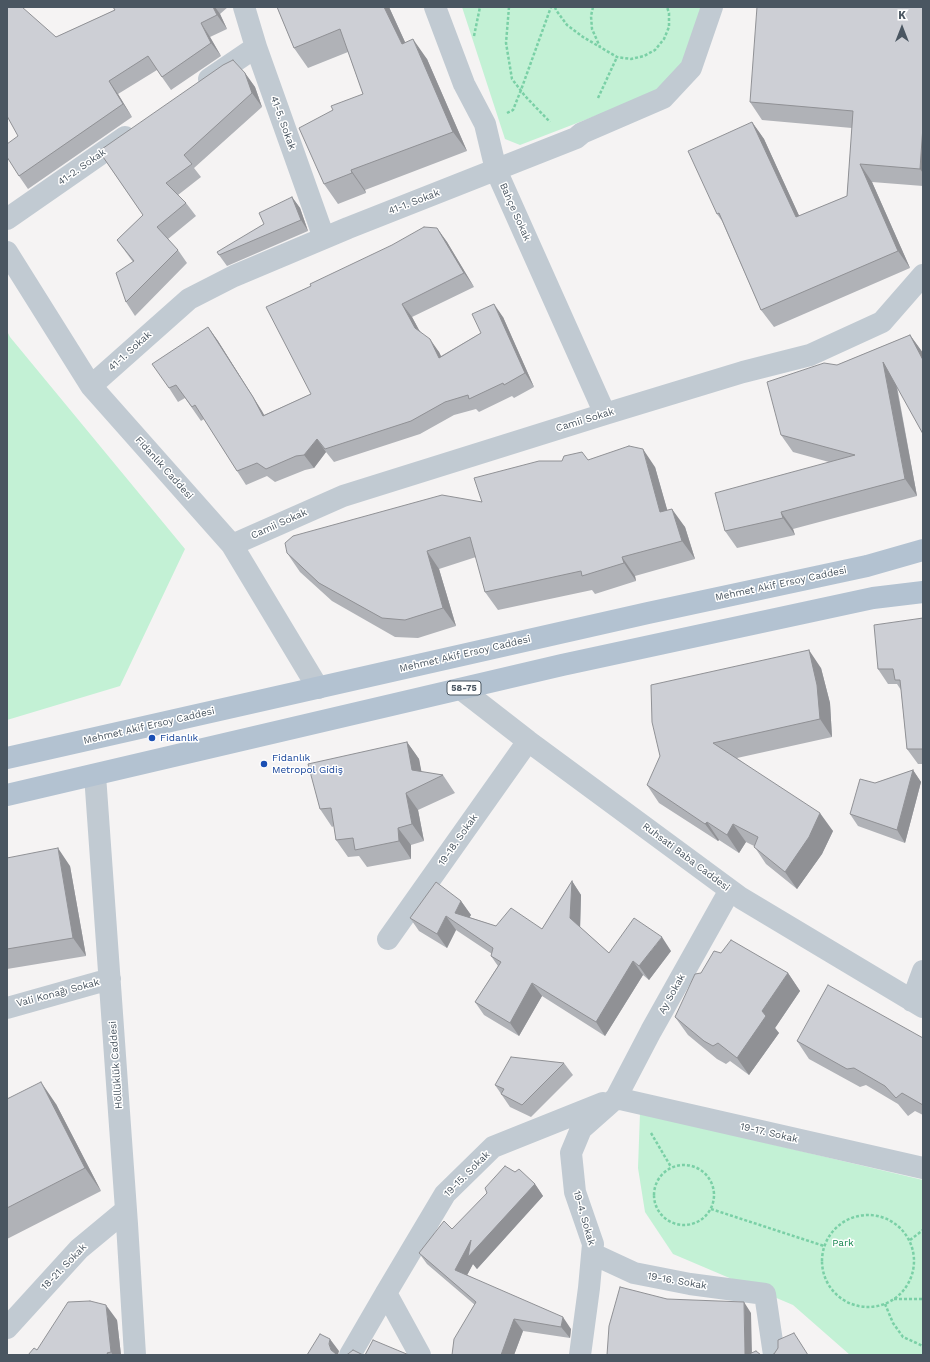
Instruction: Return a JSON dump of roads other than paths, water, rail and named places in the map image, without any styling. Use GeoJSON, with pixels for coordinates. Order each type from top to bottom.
{"type":"FeatureCollection","features":[{"type":"Feature","properties":{"kind":"main road","name":"Mehmet Akif Ersoy Caddesi"},"geometry":{"type":"LineString","coordinates":[[7,758],[648,612],[867,566],[923,550]]}},
{"type":"Feature","properties":{"kind":"main road","name":"58-75"},"geometry":{"type":"LineString","coordinates":[[7,795],[570,663],[873,598],[923,592]]}},
{"type":"Feature","properties":{"kind":"street","name":"41-5. Sokak"},"geometry":{"type":"LineString","coordinates":[[244,7],[256,46],[324,238]]}},
{"type":"Feature","properties":{"kind":"street","name":"Bahçe Sokak"},"geometry":{"type":"LineString","coordinates":[[435,7],[464,84],[485,124],[496,170],[605,414]]}},
{"type":"Feature","properties":{"kind":"street","name":"41-1. Sokak"},"geometry":{"type":"LineString","coordinates":[[91,386],[189,299],[234,276],[324,238],[576,138],[582,133],[663,98],[691,68],[712,7]]}},
{"type":"Feature","properties":{"kind":"street"},"geometry":{"type":"LineString","coordinates":[[191,92],[256,46]]}},
{"type":"Feature","properties":{"kind":"street","name":"41-2. Sokak"},"geometry":{"type":"LineString","coordinates":[[7,218],[138,128]]}},
{"type":"Feature","properties":{"kind":"street","name":"Fidanlık Caddesi"},"geometry":{"type":"LineString","coordinates":[[7,252],[91,386],[232,545],[318,688]]}},
{"type":"Feature","properties":{"kind":"street","name":"Camii Sokak"},"geometry":{"type":"LineString","coordinates":[[232,545],[343,496],[605,414],[736,375],[810,355],[882,322],[923,275]]}},
{"type":"Feature","properties":{"kind":"street","name":"Ruhsati Baba Caddesi"},"geometry":{"type":"LineString","coordinates":[[461,689],[528,741],[741,898],[918,1004]]}},
{"type":"Feature","properties":{"kind":"street","name":"19-18. Sokak"},"geometry":{"type":"LineString","coordinates":[[388,939],[528,741]]}},
{"type":"Feature","properties":{"kind":"street","name":"Höllüklük Caddesi"},"geometry":{"type":"LineString","coordinates":[[95,775],[135,1355]]}},
{"type":"Feature","properties":{"kind":"street","name":"Ay Sokak"},"geometry":{"type":"LineString","coordinates":[[616,1098],[730,890]]}},
{"type":"Feature","properties":{"kind":"street"},"geometry":{"type":"LineString","coordinates":[[918,1004],[923,971]]}},
{"type":"Feature","properties":{"kind":"street","name":"Vali Konağı Sokak"},"geometry":{"type":"LineString","coordinates":[[7,1008],[110,979]]}},
{"type":"Feature","properties":{"kind":"street","name":"19-17. Sokak"},"geometry":{"type":"LineString","coordinates":[[616,1098],[923,1168]]}},
{"type":"Feature","properties":{"kind":"street","name":"19-4. Sokak"},"geometry":{"type":"LineString","coordinates":[[580,1355],[593,1244],[575,1192],[571,1154],[581,1129],[616,1098]]}},
{"type":"Feature","properties":{"kind":"street","name":"19-15. Sokak"},"geometry":{"type":"LineString","coordinates":[[350,1355],[445,1194],[494,1147],[616,1098]]}},
{"type":"Feature","properties":{"kind":"street","name":"18-21. Sokak"},"geometry":{"type":"LineString","coordinates":[[7,1328],[79,1249],[126,1210]]}},
{"type":"Feature","properties":{"kind":"street","name":"19-16. Sokak"},"geometry":{"type":"LineString","coordinates":[[593,1254],[634,1273],[690,1284],[765,1294],[774,1355]]}},
{"type":"Feature","properties":{"kind":"street"},"geometry":{"type":"LineString","coordinates":[[386,1293],[420,1355]]}},
{"type":"Feature","properties":{"kind":"place","name":"Fidanlık"},"geometry":{"type":"Point","coordinates":[152,738]}},
{"type":"Feature","properties":{"kind":"place","name":"Fidanlık Metropol Gidiş"},"geometry":{"type":"Point","coordinates":[264,764]}},
{"type":"Feature","properties":{"kind":"park label","name":"Park"},"geometry":{"type":"Point","coordinates":[843,1243]}}]}
